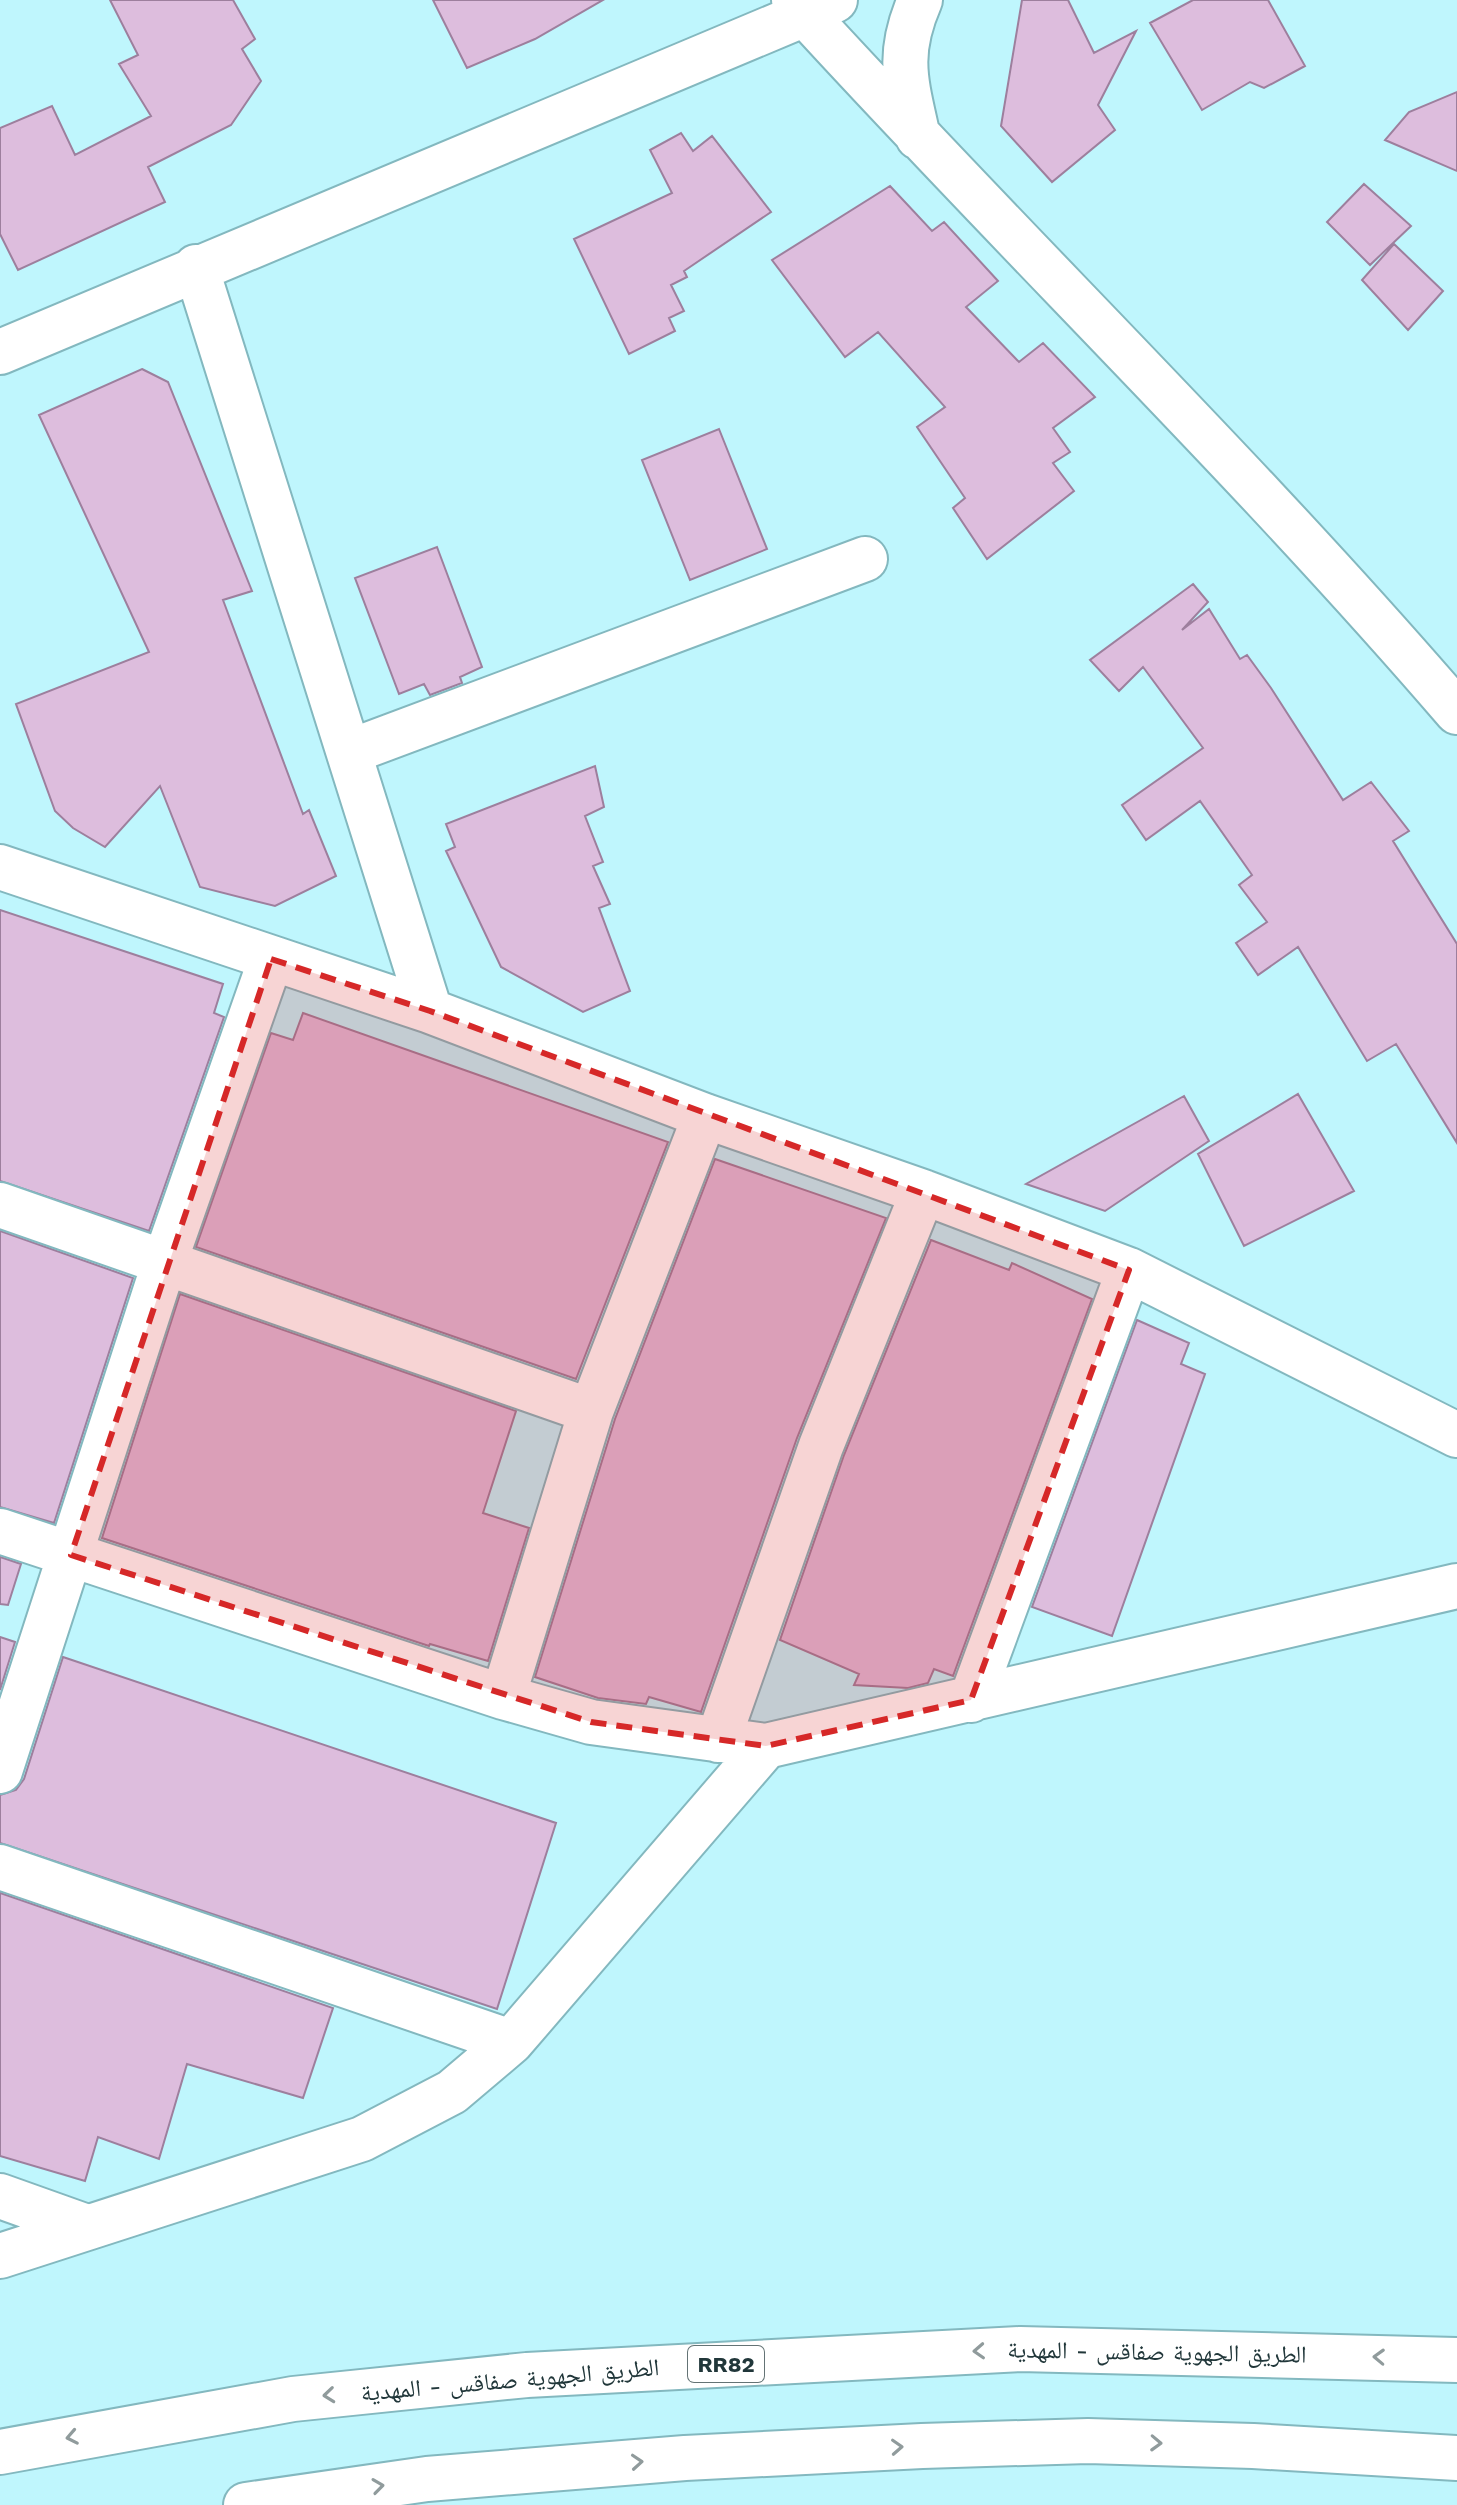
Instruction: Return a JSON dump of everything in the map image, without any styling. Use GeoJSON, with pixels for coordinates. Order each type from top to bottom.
{"type":"FeatureCollection","features":[{"type":"Feature","properties":{"kind":"street"},"geometry":{"type":"LineString","coordinates":[[918,137],[903,63],[910,23],[920,0]]}},
{"type":"Feature","properties":{"kind":"street"},"geometry":{"type":"LineString","coordinates":[[0,352],[811,5],[918,137],[1240,473],[1457,712]]}},
{"type":"Feature","properties":{"kind":"street"},"geometry":{"type":"LineString","coordinates":[[196,267],[430,1011]]}},
{"type":"Feature","properties":{"kind":"street"},"geometry":{"type":"LineString","coordinates":[[349,752],[865,559]]}},
{"type":"Feature","properties":{"kind":"street"},"geometry":{"type":"LineString","coordinates":[[0,867],[430,1011],[705,1116],[923,1192],[1129,1270],[1457,1435]]}},
{"type":"Feature","properties":{"kind":"street"},"geometry":{"type":"LineString","coordinates":[[0,1771],[165,1261],[271,959]]}},
{"type":"Feature","properties":{"kind":"street"},"geometry":{"type":"LineString","coordinates":[[503,1697],[591,1411],[705,1116]]}},
{"type":"Feature","properties":{"kind":"street"},"geometry":{"type":"LineString","coordinates":[[718,1740],[821,1446],[923,1192]]}},
{"type":"Feature","properties":{"kind":"street"},"geometry":{"type":"LineString","coordinates":[[0,1205],[591,1411]]}},
{"type":"Feature","properties":{"kind":"street"},"geometry":{"type":"LineString","coordinates":[[971,1700],[1129,1270]]}},
{"type":"Feature","properties":{"kind":"street"},"geometry":{"type":"LineString","coordinates":[[0,1531],[503,1697],[591,1722],[766,1746],[1457,1586]]}},
{"type":"Feature","properties":{"kind":"street"},"geometry":{"type":"LineString","coordinates":[[0,2256],[362,2139],[452,2092],[511,2042],[766,1746]]}},
{"type":"Feature","properties":{"kind":"street"},"geometry":{"type":"LineString","coordinates":[[0,1867],[511,2042]]}},
{"type":"Feature","properties":{"kind":"street"},"geometry":{"type":"LineString","coordinates":[[0,2196],[87,2227]]}},
{"type":"Feature","properties":{"kind":"street","name":"الطريق الجهوية صفاقس - المهدية"},"geometry":{"type":"LineString","coordinates":[[0,2452],[293,2399],[527,2375],[1020,2349],[1457,2360]]}},
{"type":"Feature","properties":{"kind":"street"},"geometry":{"type":"LineString","coordinates":[[246,2505],[427,2479],[685,2458],[922,2446],[1088,2441],[1253,2446],[1457,2458]]}},
{"type":"Feature","properties":{"kind":"highlighted area"},"geometry":{"type":"Polygon","coordinates":[[[271,959],[430,1011],[1129,1270],[971,1700],[766,1746],[591,1722],[71,1555],[271,959]]]}},
{"type":"Feature","properties":{"kind":"building"},"geometry":{"type":"Polygon","coordinates":[[[110,0],[233,0],[255,39],[242,49],[261,81],[231,125],[148,167],[165,202],[18,270],[0,234],[0,128],[52,106],[75,155],[151,116],[119,64],[138,55],[110,0]]]}},
{"type":"Feature","properties":{"kind":"building"},"geometry":{"type":"Polygon","coordinates":[[[433,0],[603,0],[535,39],[467,68],[433,0]]]}},
{"type":"Feature","properties":{"kind":"building"},"geometry":{"type":"Polygon","coordinates":[[[1022,0],[1068,0],[1094,53],[1136,31],[1098,105],[1115,130],[1052,182],[1001,126],[1022,0]]]}},
{"type":"Feature","properties":{"kind":"building"},"geometry":{"type":"Polygon","coordinates":[[[1193,0],[1268,0],[1305,66],[1264,88],[1250,82],[1202,110],[1150,23],[1193,0]]]}},
{"type":"Feature","properties":{"kind":"building"},"geometry":{"type":"Polygon","coordinates":[[[1457,92],[1457,171],[1385,140],[1409,112],[1457,92]]]}},
{"type":"Feature","properties":{"kind":"building"},"geometry":{"type":"Polygon","coordinates":[[[681,133],[693,151],[712,136],[771,212],[684,271],[687,277],[671,285],[684,311],[669,318],[675,331],[629,354],[574,239],[672,193],[650,150],[681,133]]]}},
{"type":"Feature","properties":{"kind":"building"},"geometry":{"type":"Polygon","coordinates":[[[1364,184],[1411,226],[1370,265],[1327,222],[1364,184]]]}},
{"type":"Feature","properties":{"kind":"building"},"geometry":{"type":"Polygon","coordinates":[[[890,186],[932,231],[944,222],[998,281],[966,307],[1019,362],[1043,343],[1095,397],[1053,428],[1070,452],[1053,463],[1074,491],[987,559],[953,508],[965,498],[917,427],[945,407],[878,332],[845,357],[772,260],[890,186]]]}},
{"type":"Feature","properties":{"kind":"building"},"geometry":{"type":"Polygon","coordinates":[[[1394,244],[1443,291],[1408,330],[1362,280],[1394,244]]]}},
{"type":"Feature","properties":{"kind":"building"},"geometry":{"type":"Polygon","coordinates":[[[142,369],[168,382],[252,591],[223,600],[303,814],[309,810],[336,876],[275,906],[200,887],[160,786],[105,847],[73,828],[55,811],[16,704],[149,652],[39,415],[142,369]]]}},
{"type":"Feature","properties":{"kind":"building"},"geometry":{"type":"Polygon","coordinates":[[[719,429],[767,549],[690,580],[642,460],[719,429]]]}},
{"type":"Feature","properties":{"kind":"building"},"geometry":{"type":"Polygon","coordinates":[[[437,547],[482,667],[460,677],[462,683],[430,695],[424,684],[399,694],[355,578],[437,547]]]}},
{"type":"Feature","properties":{"kind":"building"},"geometry":{"type":"Polygon","coordinates":[[[1193,584],[1208,602],[1182,630],[1209,609],[1240,659],[1247,655],[1271,688],[1343,800],[1371,782],[1409,831],[1393,841],[1457,944],[1457,1143],[1396,1044],[1367,1061],[1298,947],[1258,975],[1236,943],[1267,922],[1239,885],[1252,875],[1200,801],[1146,840],[1122,805],[1203,748],[1143,667],[1119,691],[1090,660],[1193,584]]]}},
{"type":"Feature","properties":{"kind":"building"},"geometry":{"type":"Polygon","coordinates":[[[595,766],[604,807],[585,816],[603,862],[593,866],[610,904],[599,908],[630,991],[583,1012],[501,967],[446,851],[455,847],[446,824],[595,766]]]}},
{"type":"Feature","properties":{"kind":"building"},"geometry":{"type":"Polygon","coordinates":[[[0,910],[223,984],[214,1013],[224,1017],[149,1231],[0,1181],[0,910]]]}},
{"type":"Feature","properties":{"kind":"building"},"geometry":{"type":"Polygon","coordinates":[[[303,1013],[668,1142],[576,1379],[196,1247],[271,1033],[293,1040],[303,1013]]]}},
{"type":"Feature","properties":{"kind":"building"},"geometry":{"type":"Polygon","coordinates":[[[1298,1094],[1354,1191],[1244,1246],[1198,1154],[1298,1094]]]}},
{"type":"Feature","properties":{"kind":"building"},"geometry":{"type":"Polygon","coordinates":[[[1184,1096],[1209,1141],[1105,1211],[1026,1184],[1184,1096]]]}},
{"type":"Feature","properties":{"kind":"building"},"geometry":{"type":"Polygon","coordinates":[[[715,1159],[886,1218],[797,1438],[701,1712],[649,1697],[646,1704],[598,1698],[535,1677],[615,1419],[715,1159]]]}},
{"type":"Feature","properties":{"kind":"building"},"geometry":{"type":"Polygon","coordinates":[[[0,1231],[133,1278],[54,1523],[0,1507],[0,1231]]]}},
{"type":"Feature","properties":{"kind":"building"},"geometry":{"type":"Polygon","coordinates":[[[931,1240],[1009,1270],[1012,1263],[1092,1299],[953,1676],[934,1669],[928,1683],[908,1688],[854,1685],[859,1674],[780,1640],[844,1455],[931,1240]]]}},
{"type":"Feature","properties":{"kind":"building"},"geometry":{"type":"Polygon","coordinates":[[[180,1294],[516,1411],[483,1513],[529,1528],[488,1661],[429,1646],[102,1538],[180,1294]]]}},
{"type":"Feature","properties":{"kind":"building"},"geometry":{"type":"Polygon","coordinates":[[[1137,1320],[1189,1343],[1181,1364],[1205,1374],[1112,1636],[1032,1607],[1137,1320]]]}},
{"type":"Feature","properties":{"kind":"building"},"geometry":{"type":"Polygon","coordinates":[[[0,1557],[21,1564],[8,1605],[0,1604],[0,1557]]]}},
{"type":"Feature","properties":{"kind":"building"},"geometry":{"type":"Polygon","coordinates":[[[0,1637],[15,1642],[0,1690],[0,1637]]]}},
{"type":"Feature","properties":{"kind":"building"},"geometry":{"type":"Polygon","coordinates":[[[63,1657],[556,1823],[497,2009],[0,1843],[0,1795],[16,1790],[24,1779],[63,1657]]]}},
{"type":"Feature","properties":{"kind":"building"},"geometry":{"type":"Polygon","coordinates":[[[0,1893],[333,2008],[303,2098],[187,2064],[159,2159],[98,2137],[85,2181],[0,2156],[0,1893]]]}}]}
